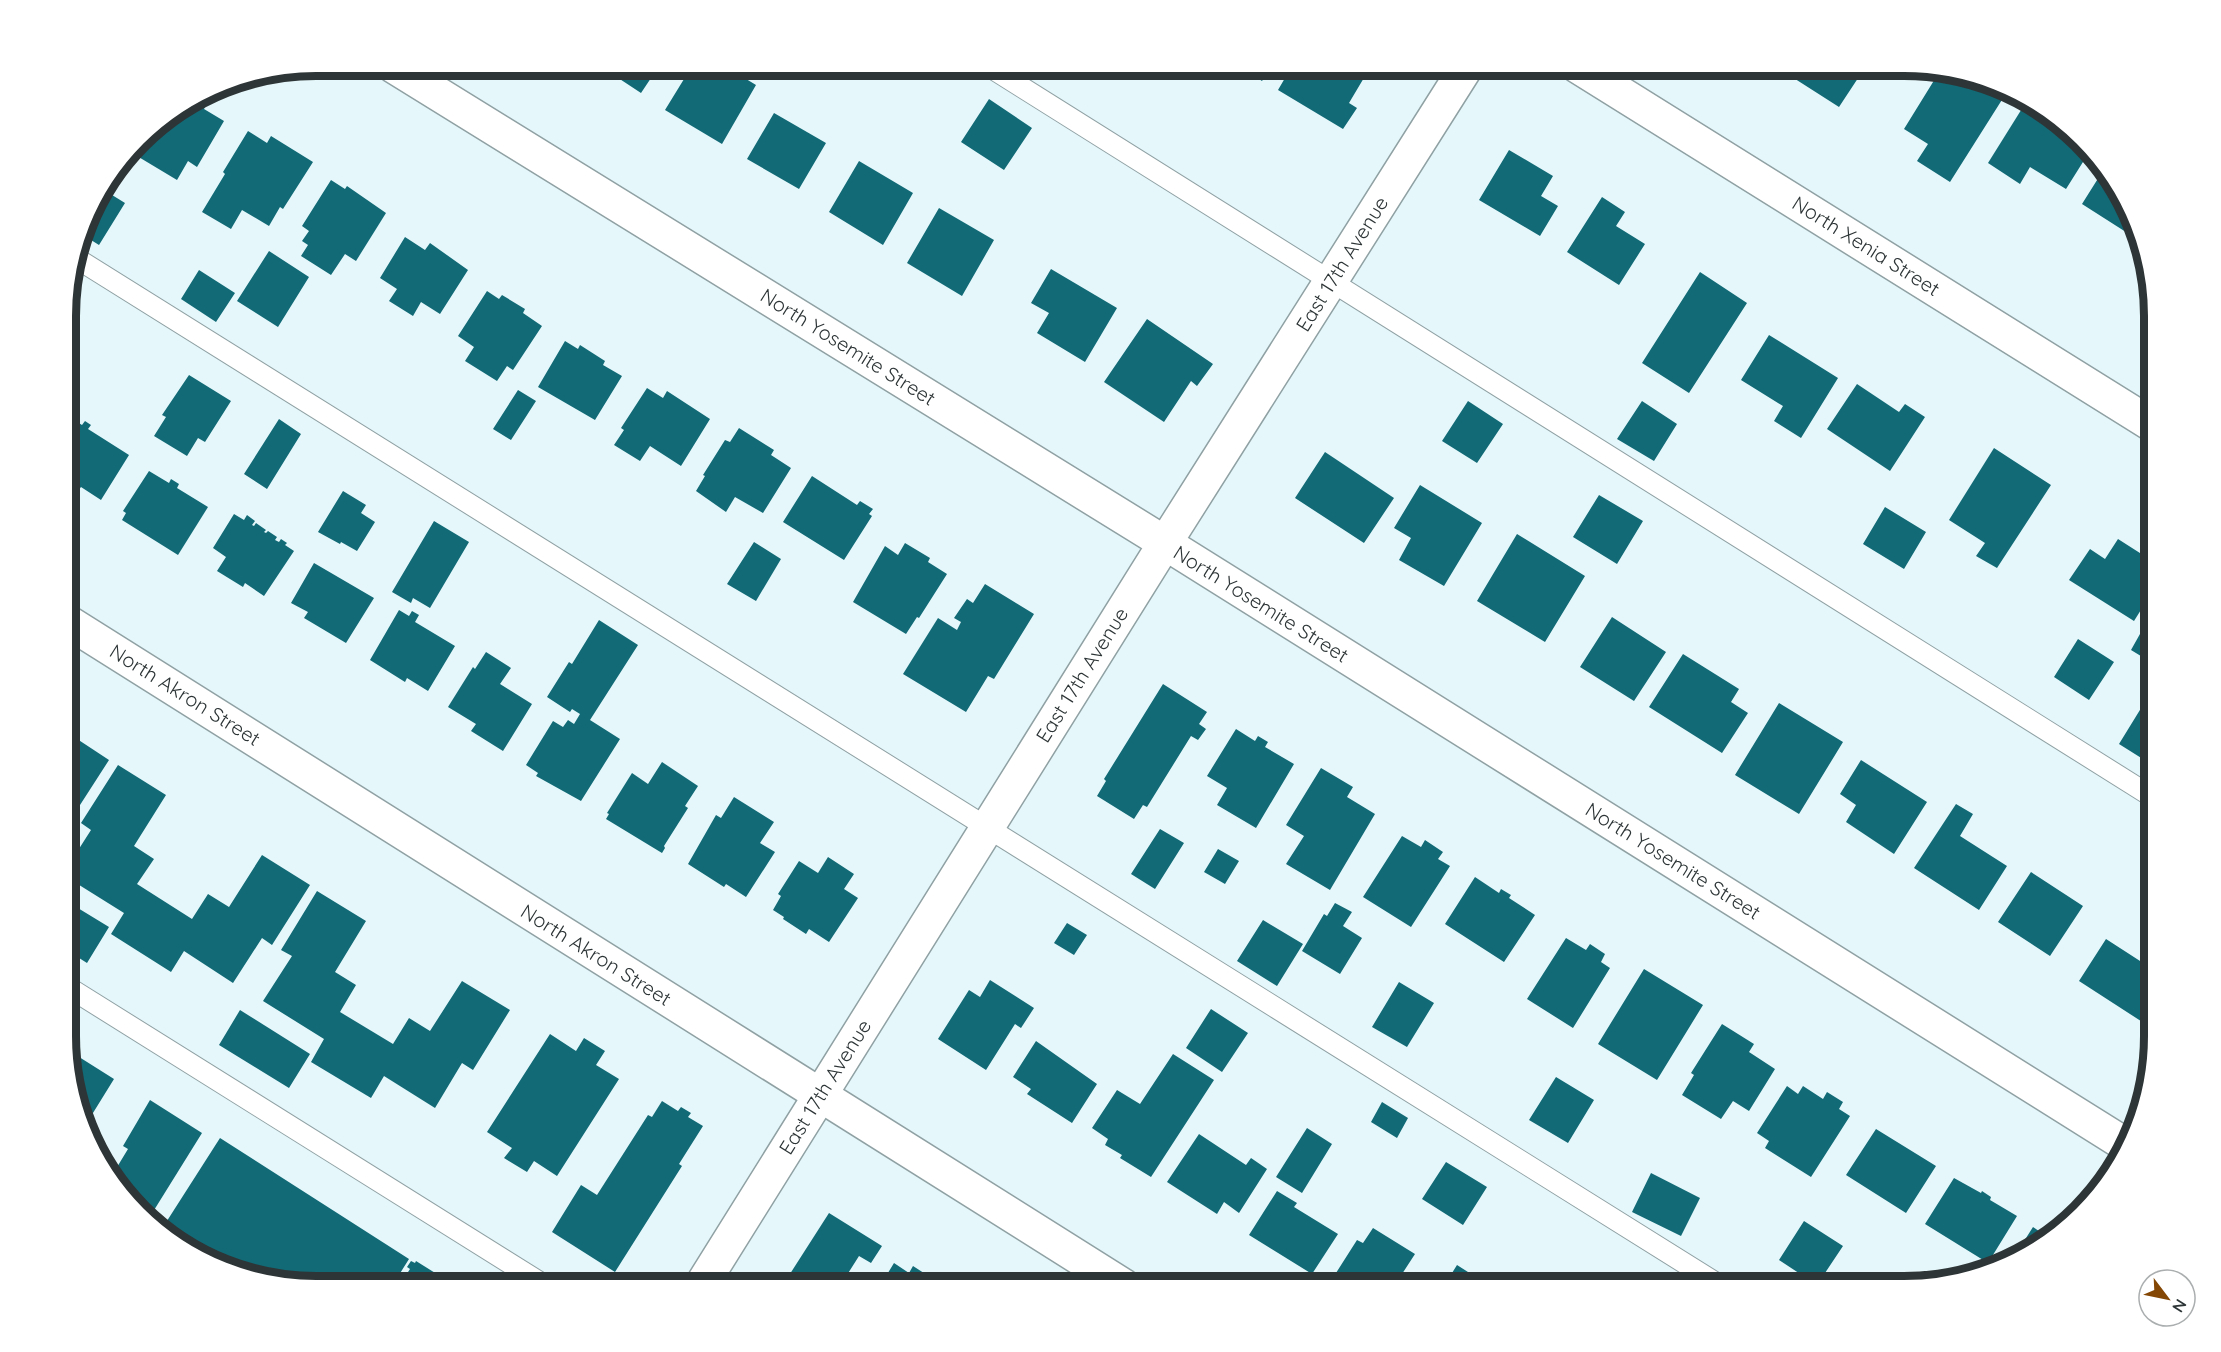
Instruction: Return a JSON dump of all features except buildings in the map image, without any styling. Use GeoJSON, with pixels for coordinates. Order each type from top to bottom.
{"type":"FeatureCollection","features":[{"type":"Feature","properties":{"kind":"street","name":"North Yosemite Street"},"geometry":{"type":"LineString","coordinates":[[409,76],[1165,543],[2120,1141]]}},
{"type":"Feature","properties":{"kind":"street","name":"East 17th Avenue"},"geometry":{"type":"LineString","coordinates":[[707,1276],[1165,543],[1461,76]]}},
{"type":"Feature","properties":{"kind":"street","name":"North Xenia Street"},"geometry":{"type":"LineString","coordinates":[[1593,76],[2145,420]]}},
{"type":"Feature","properties":{"kind":"street","name":"North Akron Street"},"geometry":{"type":"LineString","coordinates":[[76,627],[1108,1276]]}},
{"type":"Feature","properties":{"kind":"lane"},"geometry":{"type":"LineString","coordinates":[[1004,76],[2145,792]]}},
{"type":"Feature","properties":{"kind":"lane"},"geometry":{"type":"LineString","coordinates":[[83,262],[1705,1276]]}},
{"type":"Feature","properties":{"kind":"lane"},"geometry":{"type":"LineString","coordinates":[[76,992],[530,1276]]}}]}
